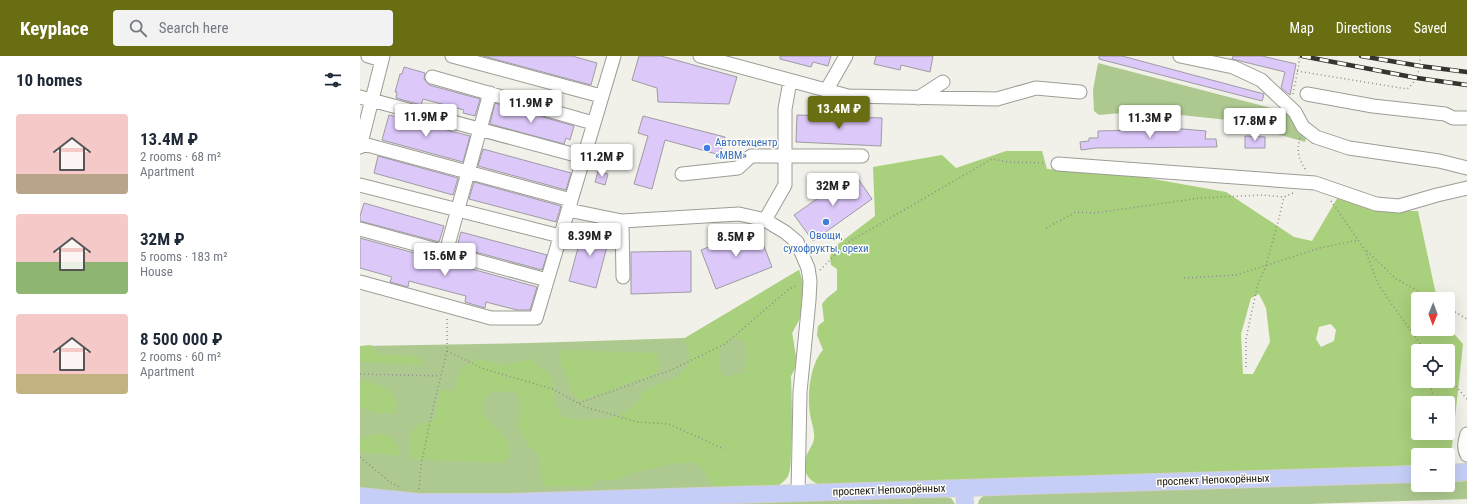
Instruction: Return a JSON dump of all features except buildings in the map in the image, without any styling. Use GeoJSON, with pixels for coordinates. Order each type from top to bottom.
{"type":"FeatureCollection","features":[{"type":"Feature","properties":{"kind":"main road"},"geometry":{"type":"LineString","coordinates":[[1455,473],[1467,472]]}},
{"type":"Feature","properties":{"kind":"main road","name":"проспект Непокорённых"},"geometry":{"type":"LineString","coordinates":[[360,496],[418,502],[508,502],[798,493],[964,496],[1411,474]]}},
{"type":"Feature","properties":{"kind":"street"},"geometry":{"type":"LineString","coordinates":[[368,56],[383,58],[366,99],[360,145],[468,172],[622,221],[739,214],[765,220],[785,232],[797,242],[808,268],[810,281],[810,300],[800,392],[798,493]]}},
{"type":"Feature","properties":{"kind":"street"},"geometry":{"type":"LineString","coordinates":[[452,56],[602,96]]}},
{"type":"Feature","properties":{"kind":"street"},"geometry":{"type":"LineString","coordinates":[[360,282],[491,318],[536,318],[614,56]]}},
{"type":"Feature","properties":{"kind":"street"},"geometry":{"type":"LineString","coordinates":[[700,56],[848,96],[997,99],[1036,88],[1080,92]]}},
{"type":"Feature","properties":{"kind":"street"},"geometry":{"type":"LineString","coordinates":[[826,90],[846,56]]}},
{"type":"Feature","properties":{"kind":"street"},"geometry":{"type":"LineString","coordinates":[[1180,56],[1233,67],[1261,80],[1291,110],[1296,112],[1303,127],[1316,137],[1349,148],[1440,160],[1467,168]]}},
{"type":"Feature","properties":{"kind":"street"},"geometry":{"type":"LineString","coordinates":[[432,77],[593,123]]}},
{"type":"Feature","properties":{"kind":"street"},"geometry":{"type":"LineString","coordinates":[[765,220],[785,185],[785,110],[790,81]]}},
{"type":"Feature","properties":{"kind":"street"},"geometry":{"type":"LineString","coordinates":[[918,98],[943,82]]}},
{"type":"Feature","properties":{"kind":"street"},"geometry":{"type":"LineString","coordinates":[[446,252],[490,93]]}},
{"type":"Feature","properties":{"kind":"street"},"geometry":{"type":"LineString","coordinates":[[1307,94],[1373,106],[1445,114],[1453,118],[1467,118]]}},
{"type":"Feature","properties":{"kind":"street"},"geometry":{"type":"LineString","coordinates":[[366,99],[583,158]]}},
{"type":"Feature","properties":{"kind":"street"},"geometry":{"type":"LineString","coordinates":[[682,174],[738,168],[751,156],[862,156]]}},
{"type":"Feature","properties":{"kind":"street"},"geometry":{"type":"LineString","coordinates":[[1058,164],[1315,183],[1376,204],[1399,206],[1467,188]]}},
{"type":"Feature","properties":{"kind":"street"},"geometry":{"type":"LineString","coordinates":[[360,185],[560,236]]}},
{"type":"Feature","properties":{"kind":"street"},"geometry":{"type":"LineString","coordinates":[[622,221],[622,277]]}},
{"type":"Feature","properties":{"kind":"street"},"geometry":{"type":"LineString","coordinates":[[360,229],[547,280]]}},
{"type":"Feature","properties":{"kind":"street"},"geometry":{"type":"LineString","coordinates":[[1467,434],[1464,441],[1467,455]]}},
{"type":"Feature","properties":{"kind":"path"},"geometry":{"type":"LineString","coordinates":[[1291,110],[1293,88],[1299,64],[1299,56]]}},
{"type":"Feature","properties":{"kind":"path"},"geometry":{"type":"LineString","coordinates":[[1297,71],[1407,89],[1417,78],[1420,66],[1420,56]]}},
{"type":"Feature","properties":{"kind":"path"},"geometry":{"type":"LineString","coordinates":[[1303,127],[1298,149],[1300,160],[1315,183]]}},
{"type":"Feature","properties":{"kind":"path"},"geometry":{"type":"LineString","coordinates":[[579,403],[671,370],[725,344],[789,289],[810,281],[847,243],[992,159],[1009,162],[1058,164]]}},
{"type":"Feature","properties":{"kind":"path"},"geometry":{"type":"LineString","coordinates":[[1046,228],[1076,212],[1095,212],[1200,198],[1262,195],[1284,197],[1296,191]]}},
{"type":"Feature","properties":{"kind":"path"},"geometry":{"type":"LineString","coordinates":[[1246,367],[1246,339],[1258,284],[1266,266],[1284,197]]}},
{"type":"Feature","properties":{"kind":"path"},"geometry":{"type":"LineString","coordinates":[[1329,198],[1365,250],[1395,278],[1420,292]]}},
{"type":"Feature","properties":{"kind":"path"},"geometry":{"type":"LineString","coordinates":[[1184,278],[1236,275],[1320,248],[1358,240]]}},
{"type":"Feature","properties":{"kind":"path"},"geometry":{"type":"LineString","coordinates":[[1365,250],[1379,286],[1420,344]]}},
{"type":"Feature","properties":{"kind":"path"},"geometry":{"type":"LineString","coordinates":[[418,491],[421,465],[440,376],[447,351],[447,306]]}},
{"type":"Feature","properties":{"kind":"path"},"geometry":{"type":"LineString","coordinates":[[1455,312],[1467,319]]}},
{"type":"Feature","properties":{"kind":"path"},"geometry":{"type":"LineString","coordinates":[[447,351],[484,369],[553,389],[585,407],[638,422],[669,424],[724,448]]}},
{"type":"Feature","properties":{"kind":"path"},"geometry":{"type":"LineString","coordinates":[[360,374],[440,376]]}},
{"type":"Feature","properties":{"kind":"path"},"geometry":{"type":"LineString","coordinates":[[1455,385],[1467,399]]}},
{"type":"Feature","properties":{"kind":"path"},"geometry":{"type":"LineString","coordinates":[[360,457],[390,482],[403,488]]}},
{"type":"Feature","properties":{"kind":"green space"},"geometry":{"type":"Polygon","coordinates":[[[1098,63],[1286,112],[1306,138],[1305,142],[1228,120],[1143,111],[1099,115],[1094,111],[1093,90],[1098,63]]]}},
{"type":"Feature","properties":{"kind":"green space"},"geometry":{"type":"Polygon","coordinates":[[[1006,151],[1042,151],[1047,169],[1120,173],[1226,192],[1294,237],[1312,241],[1338,197],[1375,211],[1418,211],[1435,292],[1411,292],[1411,336],[1455,335],[1463,344],[1455,418],[1455,396],[1411,396],[1411,440],[1453,440],[1452,448],[1411,448],[1411,465],[817,484],[807,475],[805,467],[807,455],[814,438],[810,417],[809,389],[812,371],[823,350],[817,335],[818,326],[824,321],[822,304],[837,290],[837,269],[831,265],[830,257],[833,248],[875,216],[873,167],[942,155],[956,168],[1006,151]],[[1259,294],[1251,298],[1241,334],[1243,374],[1253,374],[1270,342],[1266,308],[1259,294]],[[1331,324],[1319,327],[1316,339],[1321,347],[1334,341],[1336,330],[1331,324]]]}},
{"type":"Feature","properties":{"kind":"green space"},"geometry":{"type":"Polygon","coordinates":[[[799,270],[803,284],[800,318],[792,333],[797,364],[791,376],[792,429],[790,469],[788,476],[779,485],[507,494],[423,494],[360,488],[360,346],[532,343],[685,338],[799,270]]]}},
{"type":"Feature","properties":{"kind":"green space"},"geometry":{"type":"Polygon","coordinates":[[[799,270],[803,284],[800,318],[792,333],[797,364],[791,376],[792,429],[790,469],[788,476],[779,485],[713,488],[705,471],[694,462],[670,464],[635,472],[616,480],[597,480],[590,487],[544,486],[541,477],[539,453],[528,446],[518,425],[521,403],[516,392],[491,392],[482,399],[483,414],[509,443],[509,456],[503,463],[416,459],[410,456],[409,438],[416,426],[434,420],[440,390],[454,391],[461,368],[476,359],[506,365],[531,359],[549,374],[553,383],[555,405],[563,417],[578,420],[608,419],[627,411],[640,400],[643,391],[672,379],[684,370],[690,357],[685,338],[799,270]],[[734,337],[719,350],[720,371],[725,377],[745,373],[748,348],[743,340],[734,337]]]}},
{"type":"Feature","properties":{"kind":"green space"},"geometry":{"type":"Polygon","coordinates":[[[371,345],[378,354],[415,356],[422,360],[423,365],[360,362],[360,346],[371,345]]]}},
{"type":"Feature","properties":{"kind":"green space"},"geometry":{"type":"Polygon","coordinates":[[[563,350],[656,353],[660,366],[656,373],[584,400],[575,398],[559,358],[563,350]]]}},
{"type":"Feature","properties":{"kind":"green space"},"geometry":{"type":"Polygon","coordinates":[[[365,380],[390,390],[397,404],[395,413],[376,413],[360,407],[360,381],[365,380]]]}},
{"type":"Feature","properties":{"kind":"green space"},"geometry":{"type":"Polygon","coordinates":[[[374,434],[389,436],[397,445],[400,456],[360,452],[360,435],[366,438],[374,434]]]}},
{"type":"Feature","properties":{"kind":"green space"},"geometry":{"type":"Polygon","coordinates":[[[1467,481],[1467,499],[1308,504],[978,504],[980,498],[986,495],[1411,482],[1411,492],[1455,492],[1455,482],[1467,481]]]}},
{"type":"Feature","properties":{"kind":"green space"},"geometry":{"type":"Polygon","coordinates":[[[951,498],[955,504],[698,504],[951,498]]]}},
{"type":"Feature","properties":{"kind":"railway"},"geometry":{"type":"LineString","coordinates":[[1302,56],[1417,78],[1467,85]]}},
{"type":"Feature","properties":{"kind":"railway"},"geometry":{"type":"LineString","coordinates":[[1361,56],[1467,72]]}},
{"type":"Feature","properties":{"kind":"place","name":"Автотехцентр «МВМ»"},"geometry":{"type":"Point","coordinates":[707,148]}},
{"type":"Feature","properties":{"kind":"place","name":"Овощи, сухофрукты, орехи"},"geometry":{"type":"Point","coordinates":[826,222]}}]}
